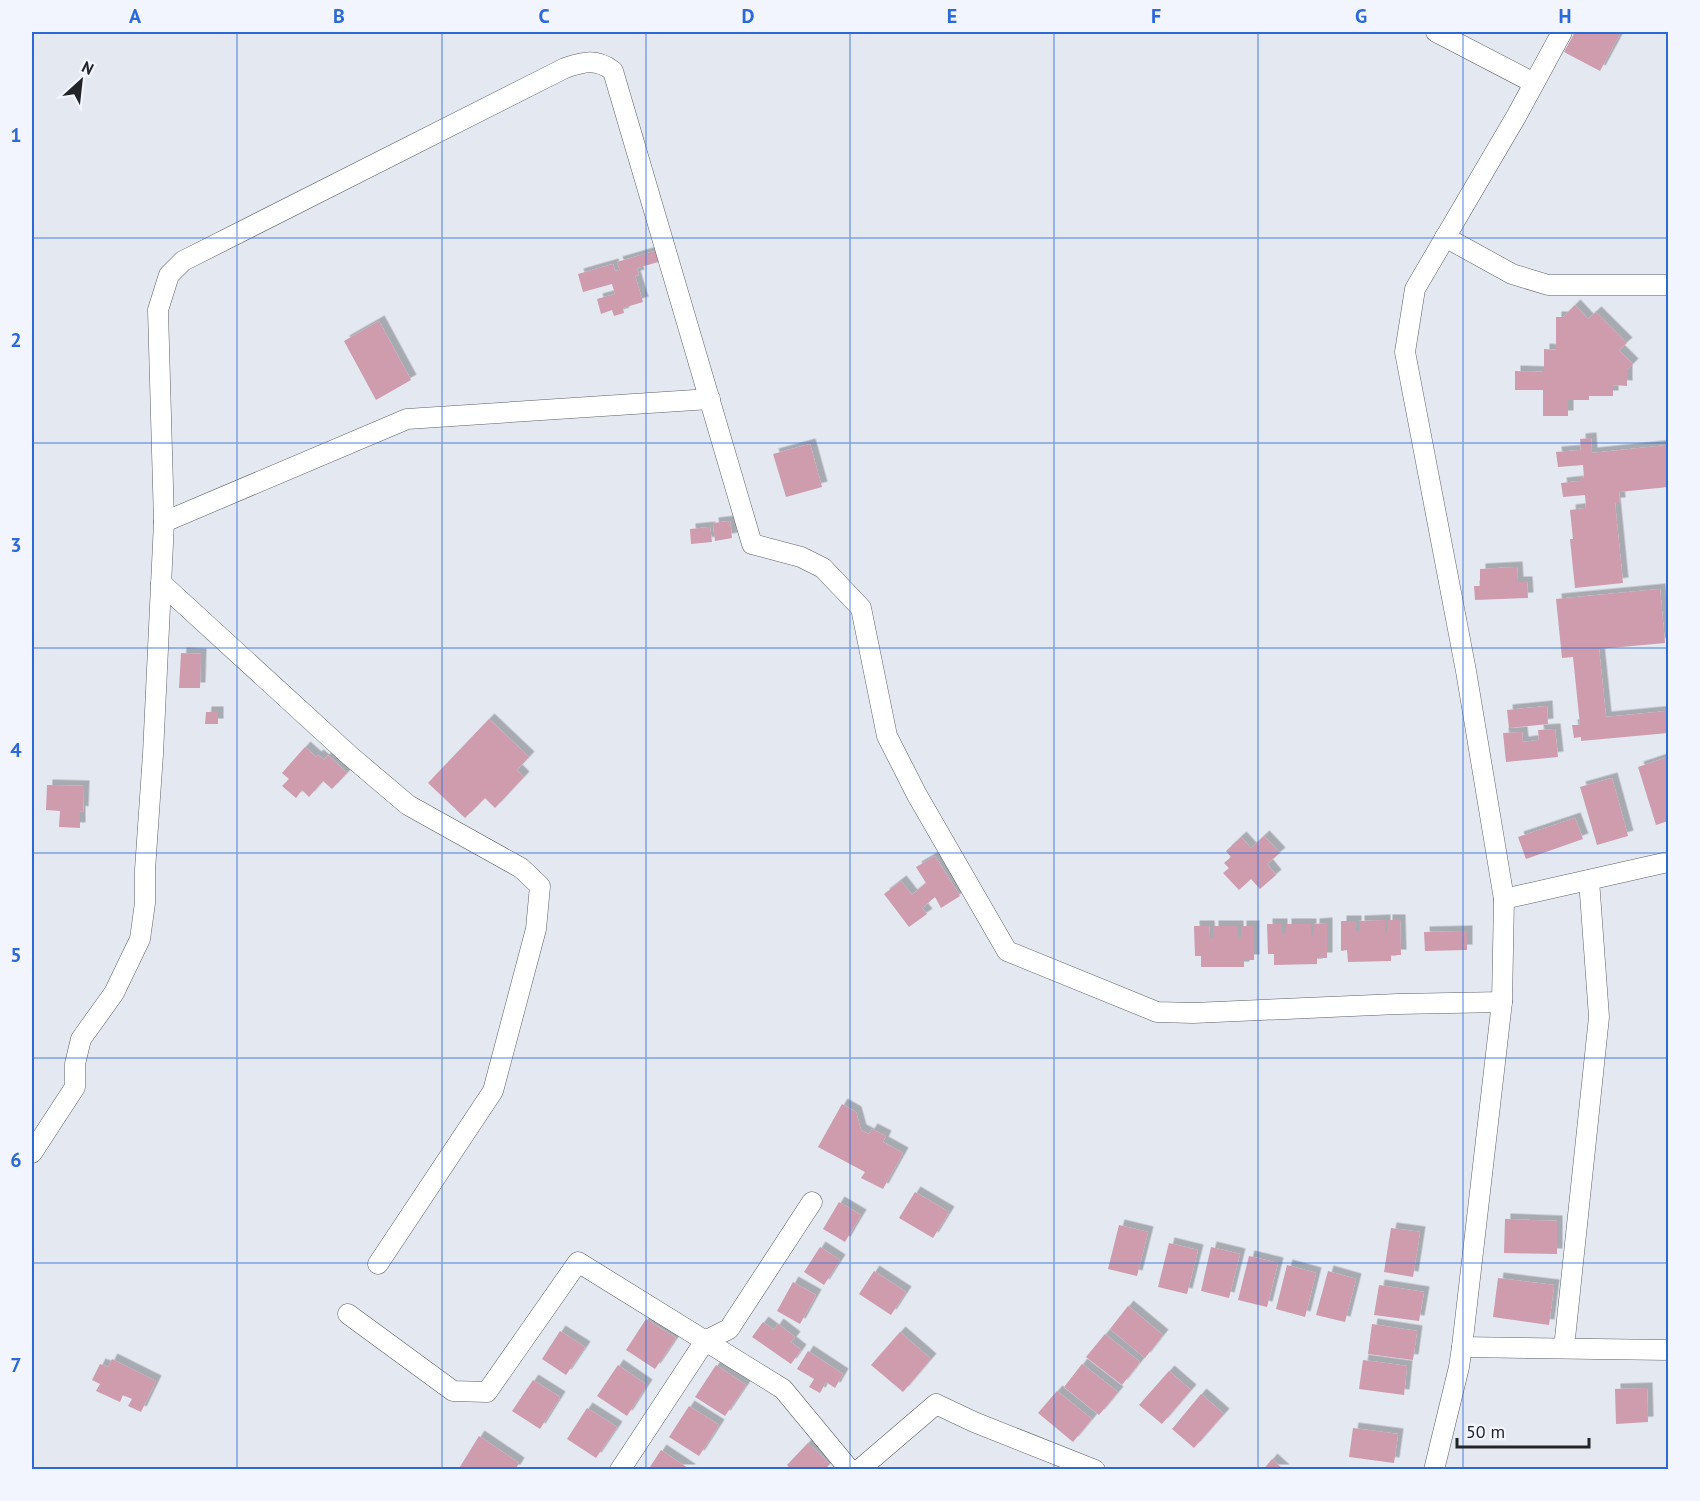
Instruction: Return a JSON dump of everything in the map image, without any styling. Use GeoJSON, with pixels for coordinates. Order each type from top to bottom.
{"type":"FeatureCollection","features":[{"type":"Feature","properties":{"kind":"street"},"geometry":{"type":"LineString","coordinates":[[1436,32],[1534,84]]}},
{"type":"Feature","properties":{"kind":"street"},"geometry":{"type":"LineString","coordinates":[[1434,1470],[1462,1347],[1502,1002],[1504,899],[1466,670],[1405,352],[1415,289],[1562,32]]}},
{"type":"Feature","properties":{"kind":"street"},"geometry":{"type":"LineString","coordinates":[[32,1153],[75,1087],[75,1064],[81,1039],[114,993],[140,939],[145,903],[164,522],[158,310],[169,275],[183,261],[565,68],[586,61],[603,63],[613,71],[752,544],[801,557],[823,568],[861,608],[887,736],[917,795],[1008,951],[1157,1012],[1193,1014],[1398,1004],[1502,1002]]}},
{"type":"Feature","properties":{"kind":"street"},"geometry":{"type":"LineString","coordinates":[[1445,237],[1512,274],[1548,285],[1668,285]]}},
{"type":"Feature","properties":{"kind":"street"},"geometry":{"type":"LineString","coordinates":[[164,522],[407,419],[710,399]]}},
{"type":"Feature","properties":{"kind":"street"},"geometry":{"type":"LineString","coordinates":[[161,583],[349,755],[408,805],[521,868],[540,886],[536,929],[493,1091],[378,1264]]}},
{"type":"Feature","properties":{"kind":"street"},"geometry":{"type":"LineString","coordinates":[[1504,899],[1668,862]]}},
{"type":"Feature","properties":{"kind":"street"},"geometry":{"type":"LineString","coordinates":[[1564,1348],[1599,1017],[1589,880]]}},
{"type":"Feature","properties":{"kind":"street"},"geometry":{"type":"LineString","coordinates":[[620,1470],[705,1341],[729,1329],[812,1203]]}},
{"type":"Feature","properties":{"kind":"street"},"geometry":{"type":"LineString","coordinates":[[348,1314],[453,1391],[487,1392],[578,1262],[783,1389],[850,1470]]}},
{"type":"Feature","properties":{"kind":"street"},"geometry":{"type":"LineString","coordinates":[[1462,1347],[1668,1350]]}},
{"type":"Feature","properties":{"kind":"street"},"geometry":{"type":"LineString","coordinates":[[859,1470],[936,1404],[974,1422],[1095,1470]]}},
{"type":"Feature","properties":{"kind":"building"},"geometry":{"type":"Polygon","coordinates":[[[1575,32],[1621,32],[1600,71],[1564,52],[1575,32]]]}},
{"type":"Feature","properties":{"kind":"building"},"geometry":{"type":"Polygon","coordinates":[[[658,250],[662,261],[637,268],[639,275],[635,276],[643,302],[623,308],[624,313],[614,316],[612,310],[601,314],[597,299],[615,294],[612,284],[583,292],[578,274],[613,264],[615,271],[620,270],[617,262],[658,250]]]}},
{"type":"Feature","properties":{"kind":"building"},"geometry":{"type":"Polygon","coordinates":[[[1575,305],[1588,319],[1596,312],[1627,343],[1619,350],[1633,364],[1627,370],[1627,386],[1613,385],[1613,396],[1589,396],[1589,400],[1568,400],[1568,416],[1543,416],[1543,390],[1515,390],[1515,371],[1544,372],[1544,349],[1556,350],[1556,317],[1563,317],[1575,305]]]}},
{"type":"Feature","properties":{"kind":"building"},"geometry":{"type":"Polygon","coordinates":[[[379,321],[411,380],[376,400],[344,341],[379,321]]]}},
{"type":"Feature","properties":{"kind":"building"},"geometry":{"type":"Polygon","coordinates":[[[1591,438],[1592,453],[1668,445],[1668,487],[1619,492],[1620,503],[1615,503],[1623,583],[1575,588],[1570,539],[1573,539],[1570,510],[1586,508],[1585,495],[1563,497],[1561,483],[1580,481],[1580,478],[1584,478],[1583,465],[1558,467],[1556,452],[1581,450],[1580,439],[1591,438]]]}},
{"type":"Feature","properties":{"kind":"building"},"geometry":{"type":"Polygon","coordinates":[[[810,444],[822,487],[786,497],[773,454],[810,444]]]}},
{"type":"Feature","properties":{"kind":"building"},"geometry":{"type":"Polygon","coordinates":[[[730,521],[732,538],[715,541],[713,523],[730,521]]]}},
{"type":"Feature","properties":{"kind":"building"},"geometry":{"type":"Polygon","coordinates":[[[710,527],[712,542],[691,544],[690,529],[710,527]]]}},
{"type":"Feature","properties":{"kind":"building"},"geometry":{"type":"Polygon","coordinates":[[[1517,567],[1518,582],[1527,582],[1528,598],[1475,600],[1474,586],[1480,586],[1480,569],[1517,567]]]}},
{"type":"Feature","properties":{"kind":"building"},"geometry":{"type":"Polygon","coordinates":[[[1660,589],[1665,643],[1599,649],[1606,717],[1668,711],[1668,733],[1581,741],[1581,737],[1574,738],[1572,725],[1580,725],[1573,657],[1562,658],[1556,599],[1660,589]]]}},
{"type":"Feature","properties":{"kind":"building"},"geometry":{"type":"Polygon","coordinates":[[[181,653],[201,654],[200,688],[179,688],[181,653]]]}},
{"type":"Feature","properties":{"kind":"building"},"geometry":{"type":"Polygon","coordinates":[[[1547,706],[1548,724],[1509,728],[1507,710],[1547,706]]]}},
{"type":"Feature","properties":{"kind":"building"},"geometry":{"type":"Polygon","coordinates":[[[206,712],[218,712],[218,724],[205,724],[206,712]]]}},
{"type":"Feature","properties":{"kind":"building"},"geometry":{"type":"Polygon","coordinates":[[[489,719],[529,757],[517,770],[524,777],[495,808],[485,798],[465,818],[428,783],[489,719]]]}},
{"type":"Feature","properties":{"kind":"building"},"geometry":{"type":"Polygon","coordinates":[[[1555,729],[1558,757],[1506,762],[1503,733],[1522,732],[1523,742],[1539,740],[1538,730],[1555,729]]]}},
{"type":"Feature","properties":{"kind":"building"},"geometry":{"type":"Polygon","coordinates":[[[305,747],[316,757],[318,755],[324,760],[328,755],[347,773],[332,789],[323,781],[309,797],[302,790],[296,798],[282,786],[289,779],[282,773],[305,747]]]}},
{"type":"Feature","properties":{"kind":"building"},"geometry":{"type":"Polygon","coordinates":[[[1668,757],[1668,821],[1656,825],[1638,767],[1668,757]]]}},
{"type":"Feature","properties":{"kind":"building"},"geometry":{"type":"Polygon","coordinates":[[[1612,778],[1628,836],[1597,845],[1580,787],[1612,778]]]}},
{"type":"Feature","properties":{"kind":"building"},"geometry":{"type":"Polygon","coordinates":[[[47,785],[84,786],[80,828],[59,827],[60,811],[46,810],[47,785]]]}},
{"type":"Feature","properties":{"kind":"building"},"geometry":{"type":"Polygon","coordinates":[[[1575,818],[1583,839],[1526,859],[1518,837],[1575,818]]]}},
{"type":"Feature","properties":{"kind":"building"},"geometry":{"type":"Polygon","coordinates":[[[1264,836],[1280,853],[1267,864],[1276,875],[1260,889],[1251,879],[1239,890],[1223,873],[1229,868],[1224,863],[1231,857],[1226,851],[1241,837],[1251,848],[1264,836]]]}},
{"type":"Feature","properties":{"kind":"building"},"geometry":{"type":"Polygon","coordinates":[[[935,856],[960,896],[941,908],[935,897],[922,908],[927,914],[909,927],[884,894],[901,881],[912,895],[926,883],[916,867],[935,856]]]}},
{"type":"Feature","properties":{"kind":"building"},"geometry":{"type":"Polygon","coordinates":[[[1385,920],[1385,932],[1387,932],[1387,920],[1400,920],[1401,955],[1391,955],[1391,961],[1348,962],[1347,950],[1341,951],[1341,921],[1356,921],[1356,931],[1359,931],[1359,921],[1385,920]]]}},
{"type":"Feature","properties":{"kind":"building"},"geometry":{"type":"Polygon","coordinates":[[[1327,923],[1327,958],[1317,958],[1317,964],[1274,965],[1274,954],[1268,954],[1267,924],[1282,924],[1282,934],[1286,934],[1286,924],[1311,924],[1311,935],[1314,935],[1314,924],[1327,923]]]}},
{"type":"Feature","properties":{"kind":"building"},"geometry":{"type":"Polygon","coordinates":[[[1194,926],[1209,926],[1210,937],[1213,937],[1213,926],[1238,926],[1238,937],[1241,937],[1241,926],[1254,926],[1254,960],[1244,960],[1244,967],[1201,967],[1201,956],[1195,956],[1194,926]]]}},
{"type":"Feature","properties":{"kind":"building"},"geometry":{"type":"Polygon","coordinates":[[[1467,931],[1467,950],[1425,951],[1424,932],[1467,931]]]}},
{"type":"Feature","properties":{"kind":"building"},"geometry":{"type":"Polygon","coordinates":[[[842,1104],[856,1112],[861,1130],[869,1134],[872,1129],[886,1136],[883,1142],[903,1153],[883,1189],[861,1178],[865,1172],[818,1147],[842,1104]]]}},
{"type":"Feature","properties":{"kind":"building"},"geometry":{"type":"Polygon","coordinates":[[[915,1192],[949,1212],[933,1238],[899,1218],[915,1192]]]}},
{"type":"Feature","properties":{"kind":"building"},"geometry":{"type":"Polygon","coordinates":[[[839,1202],[861,1215],[845,1242],[823,1229],[839,1202]]]}},
{"type":"Feature","properties":{"kind":"building"},"geometry":{"type":"Polygon","coordinates":[[[1505,1219],[1557,1221],[1557,1254],[1504,1253],[1505,1219]]]}},
{"type":"Feature","properties":{"kind":"building"},"geometry":{"type":"Polygon","coordinates":[[[1119,1225],[1148,1232],[1137,1276],[1108,1269],[1119,1225]]]}},
{"type":"Feature","properties":{"kind":"building"},"geometry":{"type":"Polygon","coordinates":[[[1391,1228],[1420,1232],[1413,1277],[1384,1272],[1391,1228]]]}},
{"type":"Feature","properties":{"kind":"building"},"geometry":{"type":"Polygon","coordinates":[[[1169,1243],[1198,1250],[1187,1294],[1158,1287],[1169,1243]]]}},
{"type":"Feature","properties":{"kind":"building"},"geometry":{"type":"Polygon","coordinates":[[[820,1247],[840,1260],[824,1285],[804,1272],[820,1247]]]}},
{"type":"Feature","properties":{"kind":"building"},"geometry":{"type":"Polygon","coordinates":[[[1211,1247],[1240,1254],[1229,1298],[1201,1291],[1211,1247]]]}},
{"type":"Feature","properties":{"kind":"building"},"geometry":{"type":"Polygon","coordinates":[[[1249,1256],[1278,1263],[1267,1307],[1238,1300],[1249,1256]]]}},
{"type":"Feature","properties":{"kind":"building"},"geometry":{"type":"Polygon","coordinates":[[[1287,1265],[1316,1273],[1305,1317],[1276,1309],[1287,1265]]]}},
{"type":"Feature","properties":{"kind":"building"},"geometry":{"type":"Polygon","coordinates":[[[874,1271],[906,1292],[891,1315],[859,1294],[874,1271]]]}},
{"type":"Feature","properties":{"kind":"building"},"geometry":{"type":"Polygon","coordinates":[[[1328,1271],[1356,1279],[1345,1322],[1316,1315],[1328,1271]]]}},
{"type":"Feature","properties":{"kind":"building"},"geometry":{"type":"Polygon","coordinates":[[[1498,1278],[1554,1285],[1549,1325],[1493,1317],[1498,1278]]]}},
{"type":"Feature","properties":{"kind":"building"},"geometry":{"type":"Polygon","coordinates":[[[793,1282],[816,1295],[800,1324],[777,1311],[793,1282]]]}},
{"type":"Feature","properties":{"kind":"building"},"geometry":{"type":"Polygon","coordinates":[[[1379,1285],[1424,1292],[1419,1321],[1374,1315],[1379,1285]]]}},
{"type":"Feature","properties":{"kind":"building"},"geometry":{"type":"Polygon","coordinates":[[[1128,1306],[1163,1335],[1145,1358],[1110,1329],[1128,1306]]]}},
{"type":"Feature","properties":{"kind":"building"},"geometry":{"type":"Polygon","coordinates":[[[646,1319],[676,1338],[655,1369],[626,1350],[646,1319]]]}},
{"type":"Feature","properties":{"kind":"building"},"geometry":{"type":"Polygon","coordinates":[[[763,1322],[774,1330],[778,1324],[795,1337],[791,1342],[801,1350],[791,1364],[752,1337],[763,1322]]]}},
{"type":"Feature","properties":{"kind":"building"},"geometry":{"type":"Polygon","coordinates":[[[1372,1324],[1417,1331],[1413,1360],[1368,1354],[1372,1324]]]}},
{"type":"Feature","properties":{"kind":"building"},"geometry":{"type":"Polygon","coordinates":[[[560,1331],[585,1347],[566,1375],[542,1359],[560,1331]]]}},
{"type":"Feature","properties":{"kind":"building"},"geometry":{"type":"Polygon","coordinates":[[[900,1332],[931,1359],[903,1392],[871,1365],[900,1332]]]}},
{"type":"Feature","properties":{"kind":"building"},"geometry":{"type":"Polygon","coordinates":[[[1105,1334],[1140,1362],[1122,1385],[1086,1357],[1105,1334]]]}},
{"type":"Feature","properties":{"kind":"building"},"geometry":{"type":"Polygon","coordinates":[[[808,1351],[843,1374],[835,1388],[826,1382],[820,1393],[809,1387],[814,1379],[797,1369],[808,1351]]]}},
{"type":"Feature","properties":{"kind":"building"},"geometry":{"type":"Polygon","coordinates":[[[112,1359],[156,1381],[141,1412],[128,1406],[132,1399],[123,1395],[120,1402],[96,1391],[100,1384],[92,1380],[100,1364],[108,1367],[112,1359]]]}},
{"type":"Feature","properties":{"kind":"building"},"geometry":{"type":"Polygon","coordinates":[[[1363,1360],[1407,1366],[1404,1395],[1359,1389],[1363,1360]]]}},
{"type":"Feature","properties":{"kind":"building"},"geometry":{"type":"Polygon","coordinates":[[[1082,1364],[1118,1392],[1099,1415],[1064,1387],[1082,1364]]]}},
{"type":"Feature","properties":{"kind":"building"},"geometry":{"type":"Polygon","coordinates":[[[618,1365],[647,1385],[627,1416],[597,1396],[618,1365]]]}},
{"type":"Feature","properties":{"kind":"building"},"geometry":{"type":"Polygon","coordinates":[[[716,1365],[746,1385],[725,1416],[695,1397],[716,1365]]]}},
{"type":"Feature","properties":{"kind":"building"},"geometry":{"type":"Polygon","coordinates":[[[1169,1371],[1191,1390],[1162,1424],[1139,1405],[1169,1371]]]}},
{"type":"Feature","properties":{"kind":"building"},"geometry":{"type":"Polygon","coordinates":[[[533,1380],[560,1397],[540,1429],[512,1411],[533,1380]]]}},
{"type":"Feature","properties":{"kind":"building"},"geometry":{"type":"Polygon","coordinates":[[[1647,1388],[1648,1422],[1616,1424],[1615,1389],[1647,1388]]]}},
{"type":"Feature","properties":{"kind":"building"},"geometry":{"type":"Polygon","coordinates":[[[1057,1391],[1092,1419],[1073,1442],[1038,1413],[1057,1391]]]}},
{"type":"Feature","properties":{"kind":"building"},"geometry":{"type":"Polygon","coordinates":[[[1201,1394],[1224,1414],[1194,1448],[1172,1429],[1201,1394]]]}},
{"type":"Feature","properties":{"kind":"building"},"geometry":{"type":"Polygon","coordinates":[[[689,1406],[719,1425],[699,1456],[669,1437],[689,1406]]]}},
{"type":"Feature","properties":{"kind":"building"},"geometry":{"type":"Polygon","coordinates":[[[587,1408],[617,1427],[596,1458],[567,1439],[587,1408]]]}},
{"type":"Feature","properties":{"kind":"building"},"geometry":{"type":"Polygon","coordinates":[[[1353,1428],[1398,1434],[1394,1463],[1349,1457],[1353,1428]]]}},
{"type":"Feature","properties":{"kind":"building"},"geometry":{"type":"Polygon","coordinates":[[[479,1436],[519,1463],[515,1470],[458,1470],[479,1436]]]}},
{"type":"Feature","properties":{"kind":"building"},"geometry":{"type":"Polygon","coordinates":[[[808,1443],[830,1464],[824,1470],[792,1470],[787,1465],[808,1443]]]}},
{"type":"Feature","properties":{"kind":"building"},"geometry":{"type":"Polygon","coordinates":[[[661,1450],[691,1470],[648,1470],[661,1450]]]}},
{"type":"Feature","properties":{"kind":"building"},"geometry":{"type":"Polygon","coordinates":[[[1272,1459],[1284,1470],[1263,1470],[1272,1459]]]}}]}
